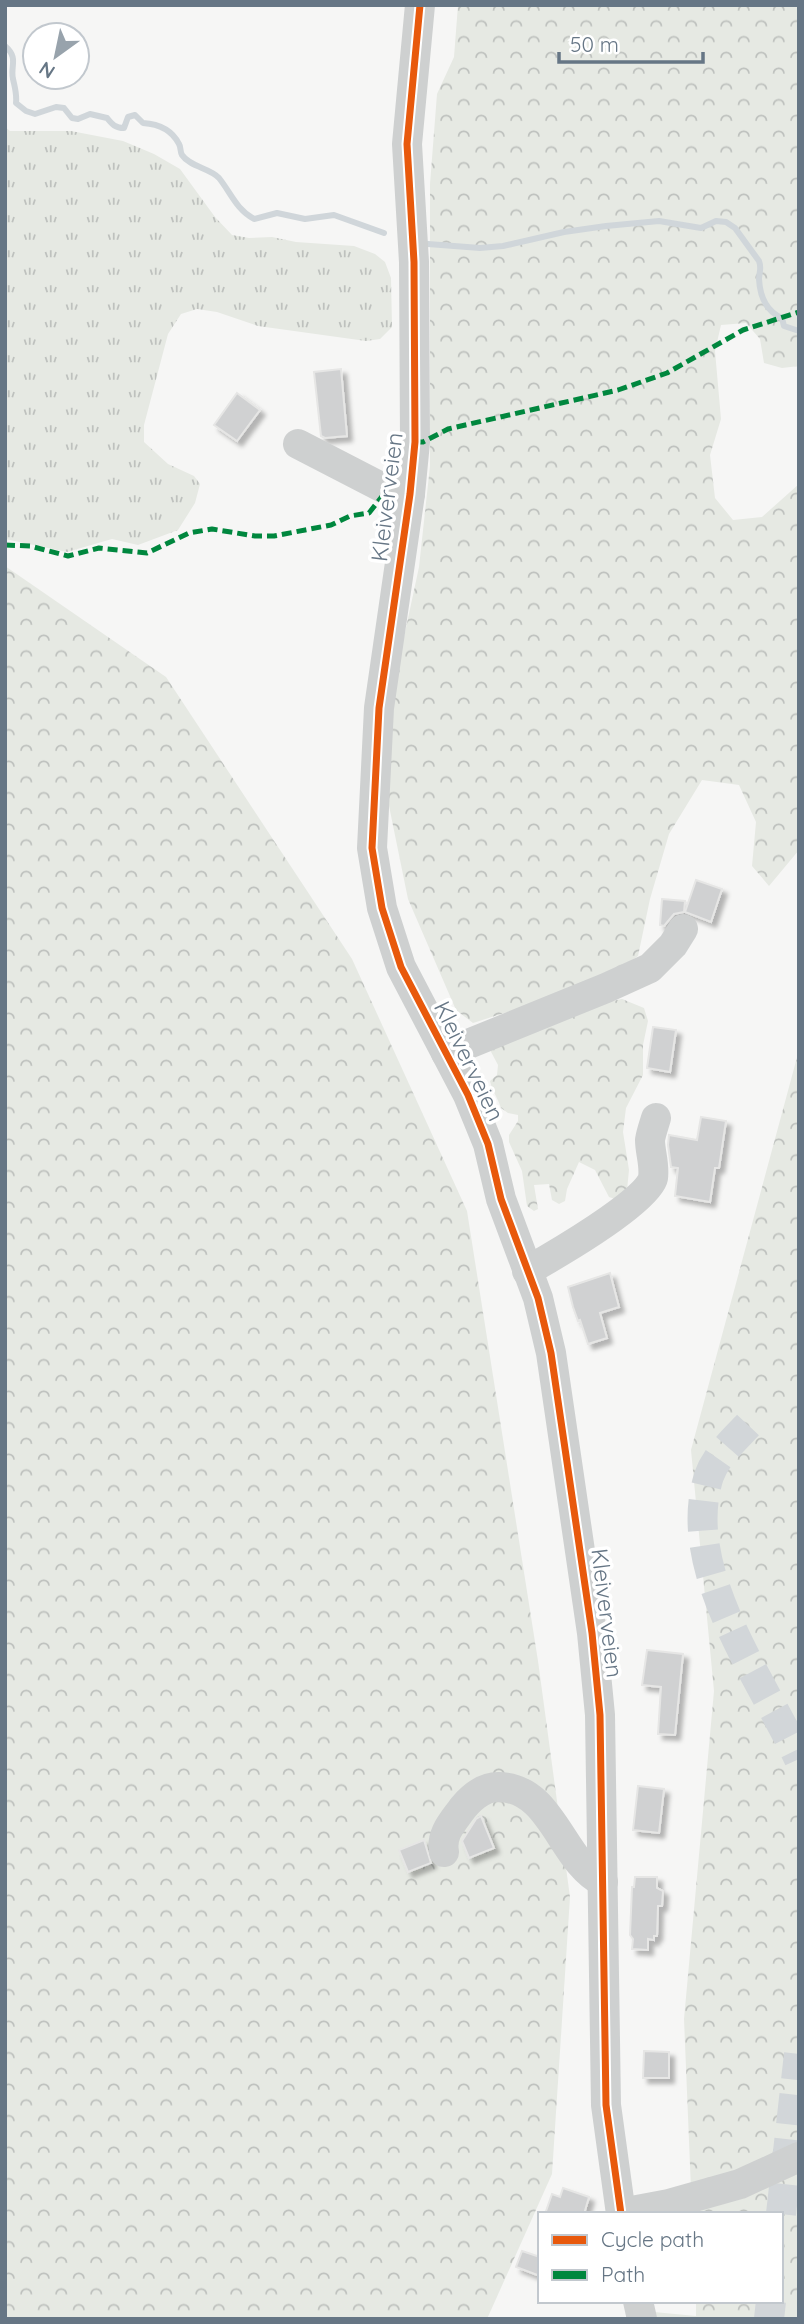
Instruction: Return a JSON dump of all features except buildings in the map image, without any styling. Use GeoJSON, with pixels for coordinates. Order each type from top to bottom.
{"type":"FeatureCollection","features":[{"type":"Feature","properties":{"kind":"street","name":"Kleiverveien"},"geometry":{"type":"LineString","coordinates":[[421,5],[407,145],[414,276],[415,442],[379,708],[372,848],[382,908],[401,967],[468,1094],[488,1144],[501,1199],[538,1298],[551,1353],[592,1633],[600,1715],[606,2105],[621,2212]]}},
{"type":"Feature","properties":{"kind":"street"},"geometry":{"type":"LineString","coordinates":[[298,444],[387,490],[410,494]]}},
{"type":"Feature","properties":{"kind":"street"},"geometry":{"type":"LineString","coordinates":[[446,1053],[606,989],[650,968],[673,945],[683,929]]}},
{"type":"Feature","properties":{"kind":"street"},"geometry":{"type":"LineString","coordinates":[[527,1271],[565,1249],[648,1189],[653,1179],[650,1139],[656,1118]]}},
{"type":"Feature","properties":{"kind":"street"},"geometry":{"type":"LineString","coordinates":[[444,1852],[446,1832],[462,1808],[489,1787],[509,1787],[526,1796],[548,1816],[592,1877],[603,1882]]}},
{"type":"Feature","properties":{"kind":"street"},"geometry":{"type":"LineString","coordinates":[[626,2212],[669,2204],[740,2184],[799,2157]]}},
{"type":"Feature","properties":{"kind":"green space"},"geometry":{"type":"Polygon","coordinates":[[[458,5],[799,5],[799,366],[782,368],[764,363],[760,339],[746,323],[721,325],[715,351],[721,419],[710,455],[715,498],[733,520],[762,517],[799,484],[799,850],[769,886],[752,866],[756,822],[739,785],[702,780],[669,834],[650,899],[638,956],[604,981],[473,1023],[456,1010],[408,899],[388,801],[395,679],[419,567],[430,466],[430,184],[437,94],[454,57],[458,5]]]}},
{"type":"Feature","properties":{"kind":"green space"},"geometry":{"type":"Polygon","coordinates":[[[5,127],[10,131],[71,131],[123,141],[180,169],[215,217],[232,235],[354,246],[375,254],[385,262],[391,278],[392,327],[380,339],[366,341],[258,326],[217,312],[197,309],[181,314],[168,334],[144,425],[144,442],[168,464],[194,476],[200,484],[195,503],[178,530],[138,545],[112,539],[67,552],[5,539],[5,127]]]}},
{"type":"Feature","properties":{"kind":"green space"},"geometry":{"type":"Polygon","coordinates":[[[5,566],[166,677],[352,959],[467,1211],[538,1661],[570,1897],[552,2174],[487,2319],[5,2319],[5,566]]]}},
{"type":"Feature","properties":{"kind":"green space"},"geometry":{"type":"Polygon","coordinates":[[[622,999],[644,1008],[648,1021],[643,1045],[643,1075],[626,1108],[623,1132],[629,1170],[627,1190],[618,1200],[609,1197],[595,1170],[579,1162],[567,1189],[565,1201],[559,1204],[552,1200],[549,1184],[534,1185],[538,1209],[534,1211],[527,1206],[522,1171],[509,1142],[509,1135],[518,1121],[518,1115],[501,1108],[492,1088],[490,1081],[497,1075],[498,1065],[489,1048],[578,1008],[622,999]]]}},
{"type":"Feature","properties":{"kind":"green space"},"geometry":{"type":"Polygon","coordinates":[[[799,1050],[799,2319],[656,2319],[654,2312],[696,2316],[696,2303],[783,2303],[783,2212],[692,2212],[684,2019],[714,1691],[691,1450],[799,1050]]]}},
{"type":"Feature","properties":{"kind":"waterway"},"geometry":{"type":"LineString","coordinates":[[5,46],[13,58],[16,103],[26,111],[35,114],[56,107],[64,108],[72,118],[78,119],[90,114],[107,118],[112,124],[124,128],[128,117],[135,115],[143,123],[159,126],[173,135],[181,154],[219,178],[238,206],[254,219],[277,213],[305,219],[334,215],[384,233]]}},
{"type":"Feature","properties":{"kind":"waterway"},"geometry":{"type":"LineString","coordinates":[[428,244],[480,248],[606,226],[659,221],[701,228],[716,221],[726,222],[735,228],[759,261],[759,279],[765,303],[782,318],[784,326],[799,331]]}},
{"type":"Feature","properties":{"kind":"tunnel"},"geometry":{"type":"LineString","coordinates":[[748,1425],[721,1455],[709,1476],[703,1511],[705,1548],[714,1585],[728,1622],[799,1759]]}},
{"type":"Feature","properties":{"kind":"tunnel"},"geometry":{"type":"LineString","coordinates":[[781,2212],[799,2054]]}},
{"type":"Feature","properties":{"kind":"tunnel"},"geometry":{"type":"LineString","coordinates":[[769,2319],[771,2303]]}},
{"type":"Feature","properties":{"kind":"marked path"},"geometry":{"type":"LineString","coordinates":[[415,442],[423,442],[448,429],[618,390],[667,373],[743,330],[799,312]]}},
{"type":"Feature","properties":{"kind":"marked path"},"geometry":{"type":"LineString","coordinates":[[5,545],[30,546],[68,556],[99,548],[147,553],[189,533],[212,529],[255,536],[274,536],[331,525],[350,516],[369,513],[387,490]]}},
{"type":"Feature","properties":{"kind":"cycle path"},"geometry":{"type":"LineString","coordinates":[[420,5],[407,144],[414,262],[415,442],[379,708],[372,848],[382,908],[401,967],[468,1095],[488,1144],[501,1199],[538,1298],[551,1353],[592,1633],[600,1715],[606,2105],[621,2212]]}}]}
